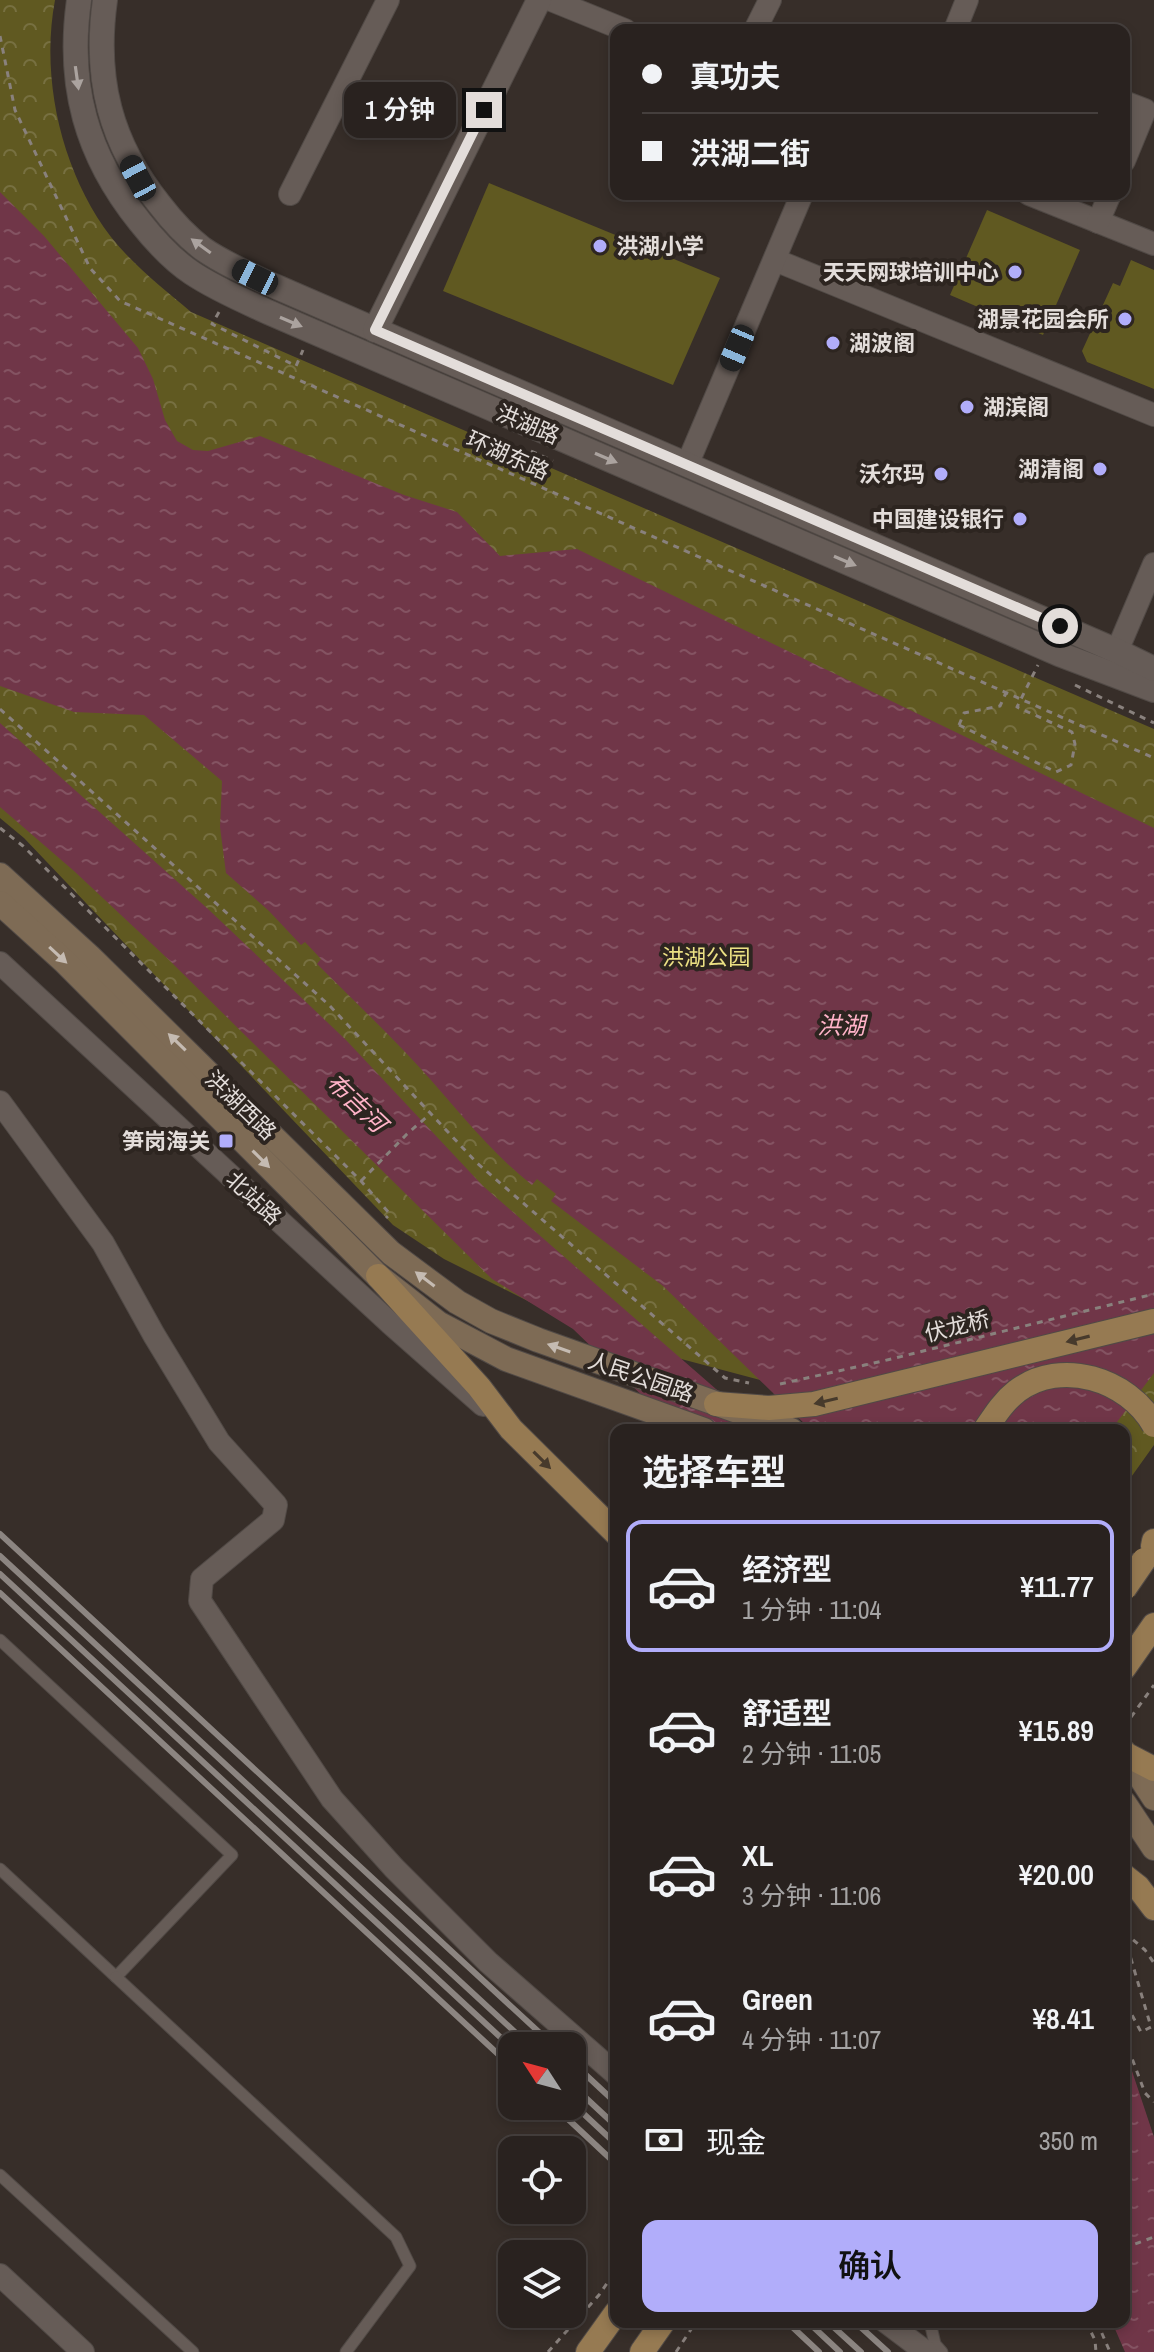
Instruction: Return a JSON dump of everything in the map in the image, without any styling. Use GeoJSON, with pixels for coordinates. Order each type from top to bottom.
{"type":"FeatureCollection","features":[{"type":"Feature","properties":{"kind":"main road","name":"洪湖西路"},"geometry":{"type":"LineString","coordinates":[[0,875],[89,956],[391,1253],[457,1302],[491,1321]]}},
{"type":"Feature","properties":{"kind":"main road","name":"洪湖西路"},"geometry":{"type":"LineString","coordinates":[[0,903],[64,961],[378,1276],[438,1323],[478,1345]]}},
{"type":"Feature","properties":{"kind":"main road"},"geometry":{"type":"LineString","coordinates":[[378,1276],[479,1387],[511,1429],[610,1527]]}},
{"type":"Feature","properties":{"kind":"main road","name":"人民公园路"},"geometry":{"type":"LineString","coordinates":[[491,1321],[774,1424]]}},
{"type":"Feature","properties":{"kind":"main road"},"geometry":{"type":"LineString","coordinates":[[716,1404],[769,1408],[814,1404],[1154,1321]]}},
{"type":"Feature","properties":{"kind":"main road","name":"人民公园路"},"geometry":{"type":"LineString","coordinates":[[478,1345],[506,1359],[687,1424]]}},
{"type":"Feature","properties":{"kind":"main road"},"geometry":{"type":"LineString","coordinates":[[989,1424],[1000,1406],[1020,1389],[1043,1378],[1067,1374],[1088,1376],[1122,1391],[1136,1401],[1154,1425]]}},
{"type":"Feature","properties":{"kind":"main road"},"geometry":{"type":"LineString","coordinates":[[1130,1580],[1151,1548]]}},
{"type":"Feature","properties":{"kind":"main road"},"geometry":{"type":"LineString","coordinates":[[1130,1659],[1154,1625]]}},
{"type":"Feature","properties":{"kind":"main road"},"geometry":{"type":"LineString","coordinates":[[1130,1756],[1154,1769]]}},
{"type":"Feature","properties":{"kind":"main road"},"geometry":{"type":"LineString","coordinates":[[1130,1761],[1154,1798]]}},
{"type":"Feature","properties":{"kind":"main road"},"geometry":{"type":"LineString","coordinates":[[1130,1812],[1154,1848]]}},
{"type":"Feature","properties":{"kind":"main road"},"geometry":{"type":"LineString","coordinates":[[1130,1881],[1154,1908]]}},
{"type":"Feature","properties":{"kind":"main road"},"geometry":{"type":"LineString","coordinates":[[588,2352],[610,2321]]}},
{"type":"Feature","properties":{"kind":"street","name":"洪湖路"},"geometry":{"type":"LineString","coordinates":[[79,0],[75,71],[83,112],[97,155],[116,193],[161,248],[190,272],[268,312],[1048,659],[1154,690]]}},
{"type":"Feature","properties":{"kind":"street","name":"洪湖路"},"geometry":{"type":"LineString","coordinates":[[105,0],[101,68],[108,106],[117,132],[138,178],[180,230],[205,250],[231,266],[375,330],[1154,667]]}},
{"type":"Feature","properties":{"kind":"street"},"geometry":{"type":"LineString","coordinates":[[290,194],[388,0]]}},
{"type":"Feature","properties":{"kind":"street"},"geometry":{"type":"LineString","coordinates":[[375,330],[539,0]]}},
{"type":"Feature","properties":{"kind":"street"},"geometry":{"type":"LineString","coordinates":[[551,0],[610,24]]}},
{"type":"Feature","properties":{"kind":"street"},"geometry":{"type":"LineString","coordinates":[[758,24],[770,0]]}},
{"type":"Feature","properties":{"kind":"street"},"geometry":{"type":"LineString","coordinates":[[957,24],[967,0]]}},
{"type":"Feature","properties":{"kind":"street"},"geometry":{"type":"LineString","coordinates":[[1130,104],[1145,110],[1130,146]]}},
{"type":"Feature","properties":{"kind":"street"},"geometry":{"type":"LineString","coordinates":[[687,465],[800,200]]}},
{"type":"Feature","properties":{"kind":"street"},"geometry":{"type":"LineString","coordinates":[[1044,200],[1154,244]]}},
{"type":"Feature","properties":{"kind":"street"},"geometry":{"type":"LineString","coordinates":[[1098,222],[1107,200]]}},
{"type":"Feature","properties":{"kind":"street"},"geometry":{"type":"LineString","coordinates":[[775,260],[1154,415]]}},
{"type":"Feature","properties":{"kind":"street"},"geometry":{"type":"LineString","coordinates":[[1117,651],[1154,564]]}},
{"type":"Feature","properties":{"kind":"street"},"geometry":{"type":"LineString","coordinates":[[1048,659],[1154,708]]}},
{"type":"Feature","properties":{"kind":"street","name":"北站路"},"geometry":{"type":"LineString","coordinates":[[0,963],[390,1323],[511,1429]]}},
{"type":"Feature","properties":{"kind":"street"},"geometry":{"type":"LineString","coordinates":[[0,1102],[103,1243],[219,1442],[276,1505],[273,1520],[202,1579],[200,1601],[332,1799],[394,1868],[488,1962],[610,2069]]}},
{"type":"Feature","properties":{"kind":"street"},"geometry":{"type":"LineString","coordinates":[[0,2275],[83,2352]]}},
{"type":"Feature","properties":{"kind":"street"},"geometry":{"type":"LineString","coordinates":[[894,2328],[926,2352]]}},
{"type":"Feature","properties":{"kind":"lane"},"geometry":{"type":"LineString","coordinates":[[0,1640],[232,1855],[116,1977]]}},
{"type":"Feature","properties":{"kind":"lane"},"geometry":{"type":"LineString","coordinates":[[0,1869],[396,2237],[410,2266],[346,2352]]}},
{"type":"Feature","properties":{"kind":"lane"},"geometry":{"type":"LineString","coordinates":[[0,2175],[193,2352]]}},
{"type":"Feature","properties":{"kind":"lane"},"geometry":{"type":"LineString","coordinates":[[931,2328],[935,2344],[942,2352]]}},
{"type":"Feature","properties":{"kind":"path","name":"环湖东路"},"geometry":{"type":"LineString","coordinates":[[0,36],[15,110],[90,268],[120,301],[1154,758]]}},
{"type":"Feature","properties":{"kind":"path"},"geometry":{"type":"LineString","coordinates":[[220,309],[212,324],[296,366],[305,347]]}},
{"type":"Feature","properties":{"kind":"path"},"geometry":{"type":"LineString","coordinates":[[1006,693],[1000,706],[964,713],[959,725],[1056,772],[1071,765],[1075,744],[1072,732],[1017,707],[1048,659]]}},
{"type":"Feature","properties":{"kind":"path"},"geometry":{"type":"LineString","coordinates":[[0,709],[330,1006],[477,1163],[725,1378],[753,1384]]}},
{"type":"Feature","properties":{"kind":"path"},"geometry":{"type":"LineString","coordinates":[[0,828],[23,846],[361,1181],[390,1214]]}},
{"type":"Feature","properties":{"kind":"path"},"geometry":{"type":"LineString","coordinates":[[361,1181],[431,1114]]}},
{"type":"Feature","properties":{"kind":"path","name":"伏龙桥"},"geometry":{"type":"LineString","coordinates":[[767,1387],[1154,1294]]}},
{"type":"Feature","properties":{"kind":"path"},"geometry":{"type":"LineString","coordinates":[[1130,1719],[1154,1685]]}},
{"type":"Feature","properties":{"kind":"path"},"geometry":{"type":"LineString","coordinates":[[1130,1939],[1145,1950],[1154,1963]]}},
{"type":"Feature","properties":{"kind":"path"},"geometry":{"type":"LineString","coordinates":[[1130,1955],[1151,2027],[1141,2032],[1130,2011]]}},
{"type":"Feature","properties":{"kind":"path"},"geometry":{"type":"LineString","coordinates":[[1130,2053],[1145,2093],[1154,2102]]}},
{"type":"Feature","properties":{"kind":"path"},"geometry":{"type":"LineString","coordinates":[[1130,2246],[1154,2237]]}},
{"type":"Feature","properties":{"kind":"path"},"geometry":{"type":"LineString","coordinates":[[548,2352],[610,2279]]}},
{"type":"Feature","properties":{"kind":"path"},"geometry":{"type":"LineString","coordinates":[[676,2350],[692,2328]]}},
{"type":"Feature","properties":{"kind":"path"},"geometry":{"type":"LineString","coordinates":[[1089,2328],[1096,2352]]}},
{"type":"Feature","properties":{"kind":"path"},"geometry":{"type":"LineString","coordinates":[[1100,2328],[1110,2352]]}},
{"type":"Feature","properties":{"kind":"path"},"geometry":{"type":"LineString","coordinates":[[1095,2340],[1104,2338]]}},
{"type":"Feature","properties":{"kind":"green space","name":"洪湖"},"geometry":{"type":"Polygon","coordinates":[[[0,0],[55,0],[51,30],[53,93],[59,124],[79,184],[94,212],[120,248],[191,312],[1154,729],[1154,1445],[1130,1479],[1130,1424],[867,1424],[787,1387],[670,1356],[550,1312],[444,1259],[393,1225],[24,838],[0,818],[0,0]]]}},
{"type":"Feature","properties":{"kind":"green space"},"geometry":{"type":"Polygon","coordinates":[[[489,183],[720,278],[673,385],[443,291],[489,183]]]}},
{"type":"Feature","properties":{"kind":"green space","name":"天天网球培训中心"},"geometry":{"type":"Polygon","coordinates":[[[987,210],[1080,250],[1043,335],[950,295],[987,210]]]}},
{"type":"Feature","properties":{"kind":"green space","name":"湖景花园会所"},"geometry":{"type":"Polygon","coordinates":[[[1131,260],[1154,270],[1154,389],[1087,362],[1082,351],[1113,283],[1120,286],[1131,260]]]}},
{"type":"Feature","properties":{"kind":"water","name":"洪湖"},"geometry":{"type":"Polygon","coordinates":[[[0,192],[44,236],[138,348],[153,379],[165,420],[177,441],[193,450],[208,451],[260,436],[404,495],[457,512],[500,556],[577,549],[1154,828],[1154,1373],[1116,1424],[805,1424],[663,1286],[551,1201],[556,1194],[537,1179],[532,1185],[502,1159],[408,1056],[317,964],[321,959],[305,942],[301,945],[226,873],[220,827],[222,781],[144,715],[74,712],[0,686],[0,192]]]}},
{"type":"Feature","properties":{"kind":"water","name":"布吉河"},"geometry":{"type":"Polygon","coordinates":[[[0,723],[208,909],[346,1040],[483,1186],[756,1424],[672,1424],[573,1329],[492,1279],[168,959],[0,807],[0,723]]]}},
{"type":"Feature","properties":{"kind":"water"},"geometry":{"type":"Polygon","coordinates":[[[1130,2065],[1154,2137],[1154,2352],[1125,2352],[1115,2328],[1130,2328],[1130,2065]]]}},
{"type":"Feature","properties":{"kind":"railway"},"geometry":{"type":"LineString","coordinates":[[0,1534],[539,2032]]}},
{"type":"Feature","properties":{"kind":"railway"},"geometry":{"type":"LineString","coordinates":[[0,1556],[515,2032]]}},
{"type":"Feature","properties":{"kind":"railway"},"geometry":{"type":"LineString","coordinates":[[0,1574],[498,2035]]}},
{"type":"Feature","properties":{"kind":"railway"},"geometry":{"type":"LineString","coordinates":[[0,1593],[498,2054]]}},
{"type":"Feature","properties":{"kind":"railway"},"geometry":{"type":"LineString","coordinates":[[586,2075],[610,2097]]}},
{"type":"Feature","properties":{"kind":"railway"},"geometry":{"type":"LineString","coordinates":[[586,2098],[610,2120]]}},
{"type":"Feature","properties":{"kind":"railway"},"geometry":{"type":"LineString","coordinates":[[586,2116],[610,2138]]}},
{"type":"Feature","properties":{"kind":"railway"},"geometry":{"type":"LineString","coordinates":[[569,2120],[610,2158]]}},
{"type":"Feature","properties":{"kind":"railway"},"geometry":{"type":"LineString","coordinates":[[793,2328],[819,2352]]}},
{"type":"Feature","properties":{"kind":"railway"},"geometry":{"type":"LineString","coordinates":[[814,2328],[840,2352]]}},
{"type":"Feature","properties":{"kind":"railway"},"geometry":{"type":"LineString","coordinates":[[835,2328],[861,2352]]}},
{"type":"Feature","properties":{"kind":"railway"},"geometry":{"type":"LineString","coordinates":[[862,2328],[888,2352]]}},
{"type":"Feature","properties":{"kind":"place","name":"洪湖小学"},"geometry":{"type":"Point","coordinates":[600,246]}},
{"type":"Feature","properties":{"kind":"place","name":"天天网球培训中心"},"geometry":{"type":"Point","coordinates":[1015,272]}},
{"type":"Feature","properties":{"kind":"place","name":"湖景花园会所"},"geometry":{"type":"Point","coordinates":[1125,319]}},
{"type":"Feature","properties":{"kind":"place","name":"湖波阁"},"geometry":{"type":"Point","coordinates":[833,343]}},
{"type":"Feature","properties":{"kind":"place","name":"湖滨阁"},"geometry":{"type":"Point","coordinates":[967,407]}},
{"type":"Feature","properties":{"kind":"place","name":"湖清阁"},"geometry":{"type":"Point","coordinates":[1100,469]}},
{"type":"Feature","properties":{"kind":"place","name":"沃尔玛"},"geometry":{"type":"Point","coordinates":[941,474]}},
{"type":"Feature","properties":{"kind":"place","name":"中国建设银行"},"geometry":{"type":"Point","coordinates":[1020,519]}},
{"type":"Feature","properties":{"kind":"place","name":"笋岗海关"},"geometry":{"type":"Point","coordinates":[226,1141]}},
{"type":"Feature","properties":{"kind":"route"},"geometry":{"type":"LineString","coordinates":[[484,110],[375,330],[1060,626]]}},
{"type":"Feature","properties":{"kind":"park label","name":"洪湖公园"},"geometry":{"type":"Point","coordinates":[706,957]}}]}
